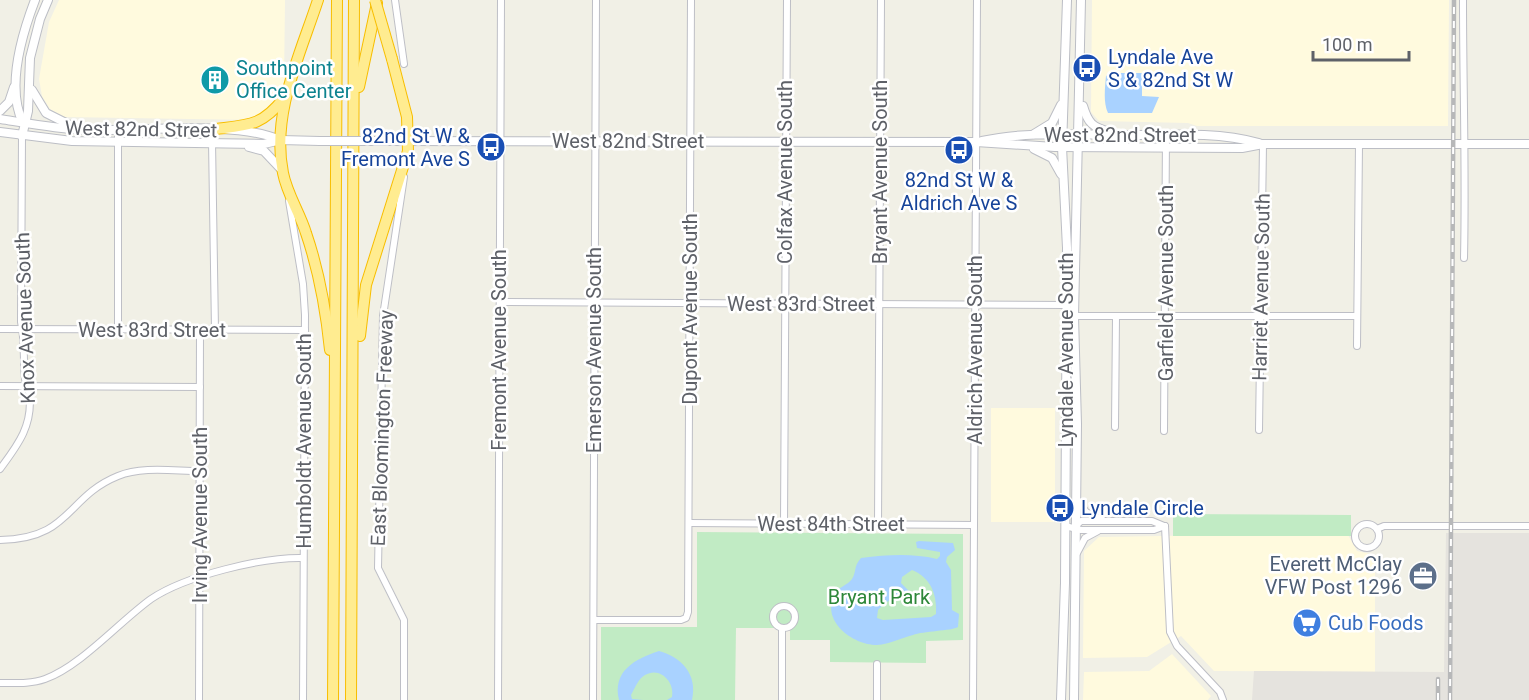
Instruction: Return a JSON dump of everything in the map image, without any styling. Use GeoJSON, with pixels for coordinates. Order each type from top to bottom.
{"type":"FeatureCollection","features":[{"type":"Feature","properties":{"kind":"highway"},"geometry":{"type":"LineString","coordinates":[[318,0],[286,95],[281,140],[284,178],[306,233],[320,282],[336,394]]}},
{"type":"Feature","properties":{"kind":"highway"},"geometry":{"type":"LineString","coordinates":[[333,700],[337,0]]}},
{"type":"Feature","properties":{"kind":"highway"},"geometry":{"type":"LineString","coordinates":[[351,700],[354,0]]}},
{"type":"Feature","properties":{"kind":"highway"},"geometry":{"type":"LineString","coordinates":[[354,108],[376,0]]}},
{"type":"Feature","properties":{"kind":"highway"},"geometry":{"type":"LineString","coordinates":[[354,363],[366,285],[406,160],[408,141],[407,117],[376,0]]}},
{"type":"Feature","properties":{"kind":"highway"},"geometry":{"type":"LineString","coordinates":[[216,129],[259,123],[274,111],[286,95]]}},
{"type":"Feature","properties":{"kind":"street","name":"Knox Avenue South"},"geometry":{"type":"LineString","coordinates":[[23,123],[17,110],[18,72],[22,36],[35,0]]}},
{"type":"Feature","properties":{"kind":"street","name":"Knox Avenue South"},"geometry":{"type":"LineString","coordinates":[[0,470],[26,431],[29,391],[23,329],[22,136],[23,123],[28,111],[29,72],[35,37],[48,0]]}},
{"type":"Feature","properties":{"kind":"street"},"geometry":{"type":"LineString","coordinates":[[394,0],[404,64]]}},
{"type":"Feature","properties":{"kind":"street","name":"Fremont Avenue South"},"geometry":{"type":"LineString","coordinates":[[498,700],[501,0]]}},
{"type":"Feature","properties":{"kind":"street","name":"Emerson Avenue South"},"geometry":{"type":"LineString","coordinates":[[593,700],[596,0]]}},
{"type":"Feature","properties":{"kind":"street","name":"Dupont Avenue South"},"geometry":{"type":"LineString","coordinates":[[594,620],[686,618],[689,523],[691,0]]}},
{"type":"Feature","properties":{"kind":"street","name":"Colfax Avenue South"},"geometry":{"type":"LineString","coordinates":[[784,524],[787,0]]}},
{"type":"Feature","properties":{"kind":"street","name":"Bryant Avenue South"},"geometry":{"type":"LineString","coordinates":[[878,524],[881,0]]}},
{"type":"Feature","properties":{"kind":"street","name":"Aldrich Avenue South"},"geometry":{"type":"LineString","coordinates":[[973,700],[977,0]]}},
{"type":"Feature","properties":{"kind":"street","name":"Lyndale Avenue South"},"geometry":{"type":"LineString","coordinates":[[1061,700],[1067,246],[1062,135],[1067,0]]}},
{"type":"Feature","properties":{"kind":"street","name":"Lyndale Avenue South"},"geometry":{"type":"LineString","coordinates":[[1074,700],[1076,495],[1074,316],[1081,0]]}},
{"type":"Feature","properties":{"kind":"street"},"geometry":{"type":"LineString","coordinates":[[1463,0],[1462,104],[1466,144],[1464,258]]}},
{"type":"Feature","properties":{"kind":"street"},"geometry":{"type":"LineString","coordinates":[[0,111],[11,97],[18,72]]}},
{"type":"Feature","properties":{"kind":"street"},"geometry":{"type":"LineString","coordinates":[[29,72],[33,95],[46,113],[63,123],[94,130]]}},
{"type":"Feature","properties":{"kind":"street"},"geometry":{"type":"LineString","coordinates":[[1032,135],[1048,127],[1055,120],[1063,99]]}},
{"type":"Feature","properties":{"kind":"street"},"geometry":{"type":"LineString","coordinates":[[1080,99],[1086,119],[1093,127],[1122,135]]}},
{"type":"Feature","properties":{"kind":"street","name":"West 82nd Street"},"geometry":{"type":"LineString","coordinates":[[0,119],[94,130],[216,129],[270,135],[281,140]]}},
{"type":"Feature","properties":{"kind":"street"},"geometry":{"type":"LineString","coordinates":[[204,129],[212,141],[215,330]]}},
{"type":"Feature","properties":{"kind":"street"},"geometry":{"type":"LineString","coordinates":[[118,130],[118,329]]}},
{"type":"Feature","properties":{"kind":"street","name":"West 82nd Street"},"geometry":{"type":"LineString","coordinates":[[0,132],[22,136],[118,142],[212,141],[264,144],[281,140],[976,142],[1028,147],[1242,148],[1263,144],[1529,144]]}},
{"type":"Feature","properties":{"kind":"street","name":"West 82nd Street"},"geometry":{"type":"LineString","coordinates":[[976,142],[1032,135],[1166,134],[1241,138],[1263,144]]}},
{"type":"Feature","properties":{"kind":"street","name":"Garfield Avenue South"},"geometry":{"type":"LineString","coordinates":[[1164,431],[1166,134]]}},
{"type":"Feature","properties":{"kind":"street"},"geometry":{"type":"LineString","coordinates":[[228,142],[264,151],[278,163],[284,178]]}},
{"type":"Feature","properties":{"kind":"street","name":"Harriet Avenue South"},"geometry":{"type":"LineString","coordinates":[[1259,430],[1263,144]]}},
{"type":"Feature","properties":{"kind":"street"},"geometry":{"type":"LineString","coordinates":[[1357,346],[1359,144]]}},
{"type":"Feature","properties":{"kind":"street"},"geometry":{"type":"LineString","coordinates":[[1028,147],[1052,158],[1063,177]]}},
{"type":"Feature","properties":{"kind":"street","name":"East Bloomington Freeway"},"geometry":{"type":"LineString","coordinates":[[404,700],[404,620],[378,568],[383,316],[406,160]]}},
{"type":"Feature","properties":{"kind":"street","name":"Humboldt Avenue South"},"geometry":{"type":"LineString","coordinates":[[284,178],[303,284],[305,330],[303,700]]}},
{"type":"Feature","properties":{"kind":"street","name":"West 83rd Street"},"geometry":{"type":"LineString","coordinates":[[500,302],[1066,305]]}},
{"type":"Feature","properties":{"kind":"street"},"geometry":{"type":"LineString","coordinates":[[1074,316],[1357,316]]}},
{"type":"Feature","properties":{"kind":"street"},"geometry":{"type":"LineString","coordinates":[[1115,427],[1116,316]]}},
{"type":"Feature","properties":{"kind":"street","name":"West 83rd Street"},"geometry":{"type":"LineString","coordinates":[[0,329],[305,330]]}},
{"type":"Feature","properties":{"kind":"street","name":"Irving Avenue South"},"geometry":{"type":"LineString","coordinates":[[199,700],[200,330]]}},
{"type":"Feature","properties":{"kind":"street"},"geometry":{"type":"LineString","coordinates":[[0,386],[200,387]]}},
{"type":"Feature","properties":{"kind":"street"},"geometry":{"type":"LineString","coordinates":[[0,540],[25,538],[51,529],[95,490],[119,476],[146,471],[200,471]]}},
{"type":"Feature","properties":{"kind":"street"},"geometry":{"type":"LineString","coordinates":[[1076,495],[1086,512],[1106,521]]}},
{"type":"Feature","properties":{"kind":"street"},"geometry":{"type":"LineString","coordinates":[[1076,526],[1081,521],[1152,521],[1165,526]]}},
{"type":"Feature","properties":{"kind":"street","name":"West 84th Street"},"geometry":{"type":"LineString","coordinates":[[689,523],[974,525]]}},
{"type":"Feature","properties":{"kind":"street"},"geometry":{"type":"LineString","coordinates":[[1065,526],[1076,526],[1081,530],[1154,530],[1165,526]]}},
{"type":"Feature","properties":{"kind":"street"},"geometry":{"type":"LineString","coordinates":[[1165,526],[1170,632],[1177,646],[1220,692],[1223,700]]}},
{"type":"Feature","properties":{"kind":"street"},"geometry":{"type":"LineString","coordinates":[[1377,529],[1384,526],[1529,526]]}},
{"type":"Feature","properties":{"kind":"street"},"geometry":{"type":"LineString","coordinates":[[1075,559],[1085,538],[1101,530]]}},
{"type":"Feature","properties":{"kind":"street"},"geometry":{"type":"LineString","coordinates":[[0,683],[31,682],[57,673],[153,598],[200,579],[255,561],[303,558]]}},
{"type":"Feature","properties":{"kind":"street"},"geometry":{"type":"LineString","coordinates":[[782,629],[782,700]]}},
{"type":"Feature","properties":{"kind":"street"},"geometry":{"type":"LineString","coordinates":[[877,664],[877,700]]}},
{"type":"Feature","properties":{"kind":"shaded area"},"geometry":{"type":"Polygon","coordinates":[[[59,0],[285,0],[284,81],[279,95],[273,105],[254,120],[64,117],[50,109],[42,96],[39,79],[49,22],[59,0]]]}},
{"type":"Feature","properties":{"kind":"shaded area"},"geometry":{"type":"Polygon","coordinates":[[[1092,0],[1449,0],[1448,126],[1197,126],[1188,123],[1099,121],[1091,112],[1092,0]]]}},
{"type":"Feature","properties":{"kind":"shaded area"},"geometry":{"type":"Polygon","coordinates":[[[991,408],[1055,408],[1055,522],[991,522],[991,408]]]}},
{"type":"Feature","properties":{"kind":"shaded area"},"geometry":{"type":"Polygon","coordinates":[[[1347,533],[1357,551],[1375,555],[1375,672],[1214,671],[1181,636],[1147,657],[1083,658],[1084,551],[1099,537],[1347,533]]]}},
{"type":"Feature","properties":{"kind":"shaded area"},"geometry":{"type":"Polygon","coordinates":[[[1446,533],[1529,533],[1529,700],[1252,700],[1254,671],[1444,672],[1446,533]]]}},
{"type":"Feature","properties":{"kind":"shaded area"},"geometry":{"type":"Polygon","coordinates":[[[1172,654],[1211,696],[1208,700],[1083,700],[1084,672],[1149,671],[1172,654]]]}},
{"type":"Feature","properties":{"kind":"green space"},"geometry":{"type":"Polygon","coordinates":[[[1173,514],[1351,515],[1351,536],[1173,536],[1173,514]]]}},
{"type":"Feature","properties":{"kind":"green space","name":"Bryant Park"},"geometry":{"type":"Polygon","coordinates":[[[697,532],[963,534],[963,640],[926,641],[926,663],[830,662],[830,640],[790,640],[790,628],[736,628],[735,700],[601,700],[601,627],[697,627],[697,532]]]}},
{"type":"Feature","properties":{"kind":"water"},"geometry":{"type":"Polygon","coordinates":[[[1111,73],[1142,73],[1142,96],[1159,97],[1152,113],[1108,113],[1105,85],[1106,76],[1111,73]]]}},
{"type":"Feature","properties":{"kind":"water"},"geometry":{"type":"Polygon","coordinates":[[[916,542],[953,543],[955,550],[947,557],[946,562],[951,570],[952,610],[959,614],[958,627],[918,634],[877,645],[867,644],[849,636],[835,622],[832,613],[831,604],[836,592],[852,579],[861,558],[899,555],[937,559],[940,556],[940,552],[917,548],[916,542]],[[912,570],[902,577],[901,583],[911,593],[885,603],[878,610],[877,618],[883,620],[931,617],[936,614],[932,588],[919,573],[912,570]]]}},
{"type":"Feature","properties":{"kind":"water"},"geometry":{"type":"Polygon","coordinates":[[[659,651],[681,662],[686,668],[692,682],[692,700],[667,700],[672,697],[669,681],[661,674],[651,673],[643,677],[631,695],[632,699],[643,700],[619,700],[619,681],[622,674],[634,662],[659,651]]]}},
{"type":"Feature","properties":{"kind":"railway"},"geometry":{"type":"LineString","coordinates":[[1450,700],[1454,0]]}},
{"type":"Feature","properties":{"kind":"railway"},"geometry":{"type":"LineString","coordinates":[[1438,679],[1438,700]]}},
{"type":"Feature","properties":{"kind":"place","name":"Lyndale Ave S & 82nd St W"},"geometry":{"type":"Point","coordinates":[1087,68]}},
{"type":"Feature","properties":{"kind":"place","name":"Southpoint Office Center"},"geometry":{"type":"Point","coordinates":[215,80]}},
{"type":"Feature","properties":{"kind":"place","name":"82nd St W & Fremont Ave S"},"geometry":{"type":"Point","coordinates":[491,147]}},
{"type":"Feature","properties":{"kind":"place","name":"82nd St W & Aldrich Ave S"},"geometry":{"type":"Point","coordinates":[959,150]}},
{"type":"Feature","properties":{"kind":"place","name":"Lyndale Circle"},"geometry":{"type":"Point","coordinates":[1060,508]}},
{"type":"Feature","properties":{"kind":"place","name":"Everett McClay VFW Post 1296"},"geometry":{"type":"Point","coordinates":[1423,576]}},
{"type":"Feature","properties":{"kind":"place","name":"Cub Foods"},"geometry":{"type":"Point","coordinates":[1307,623]}}]}
